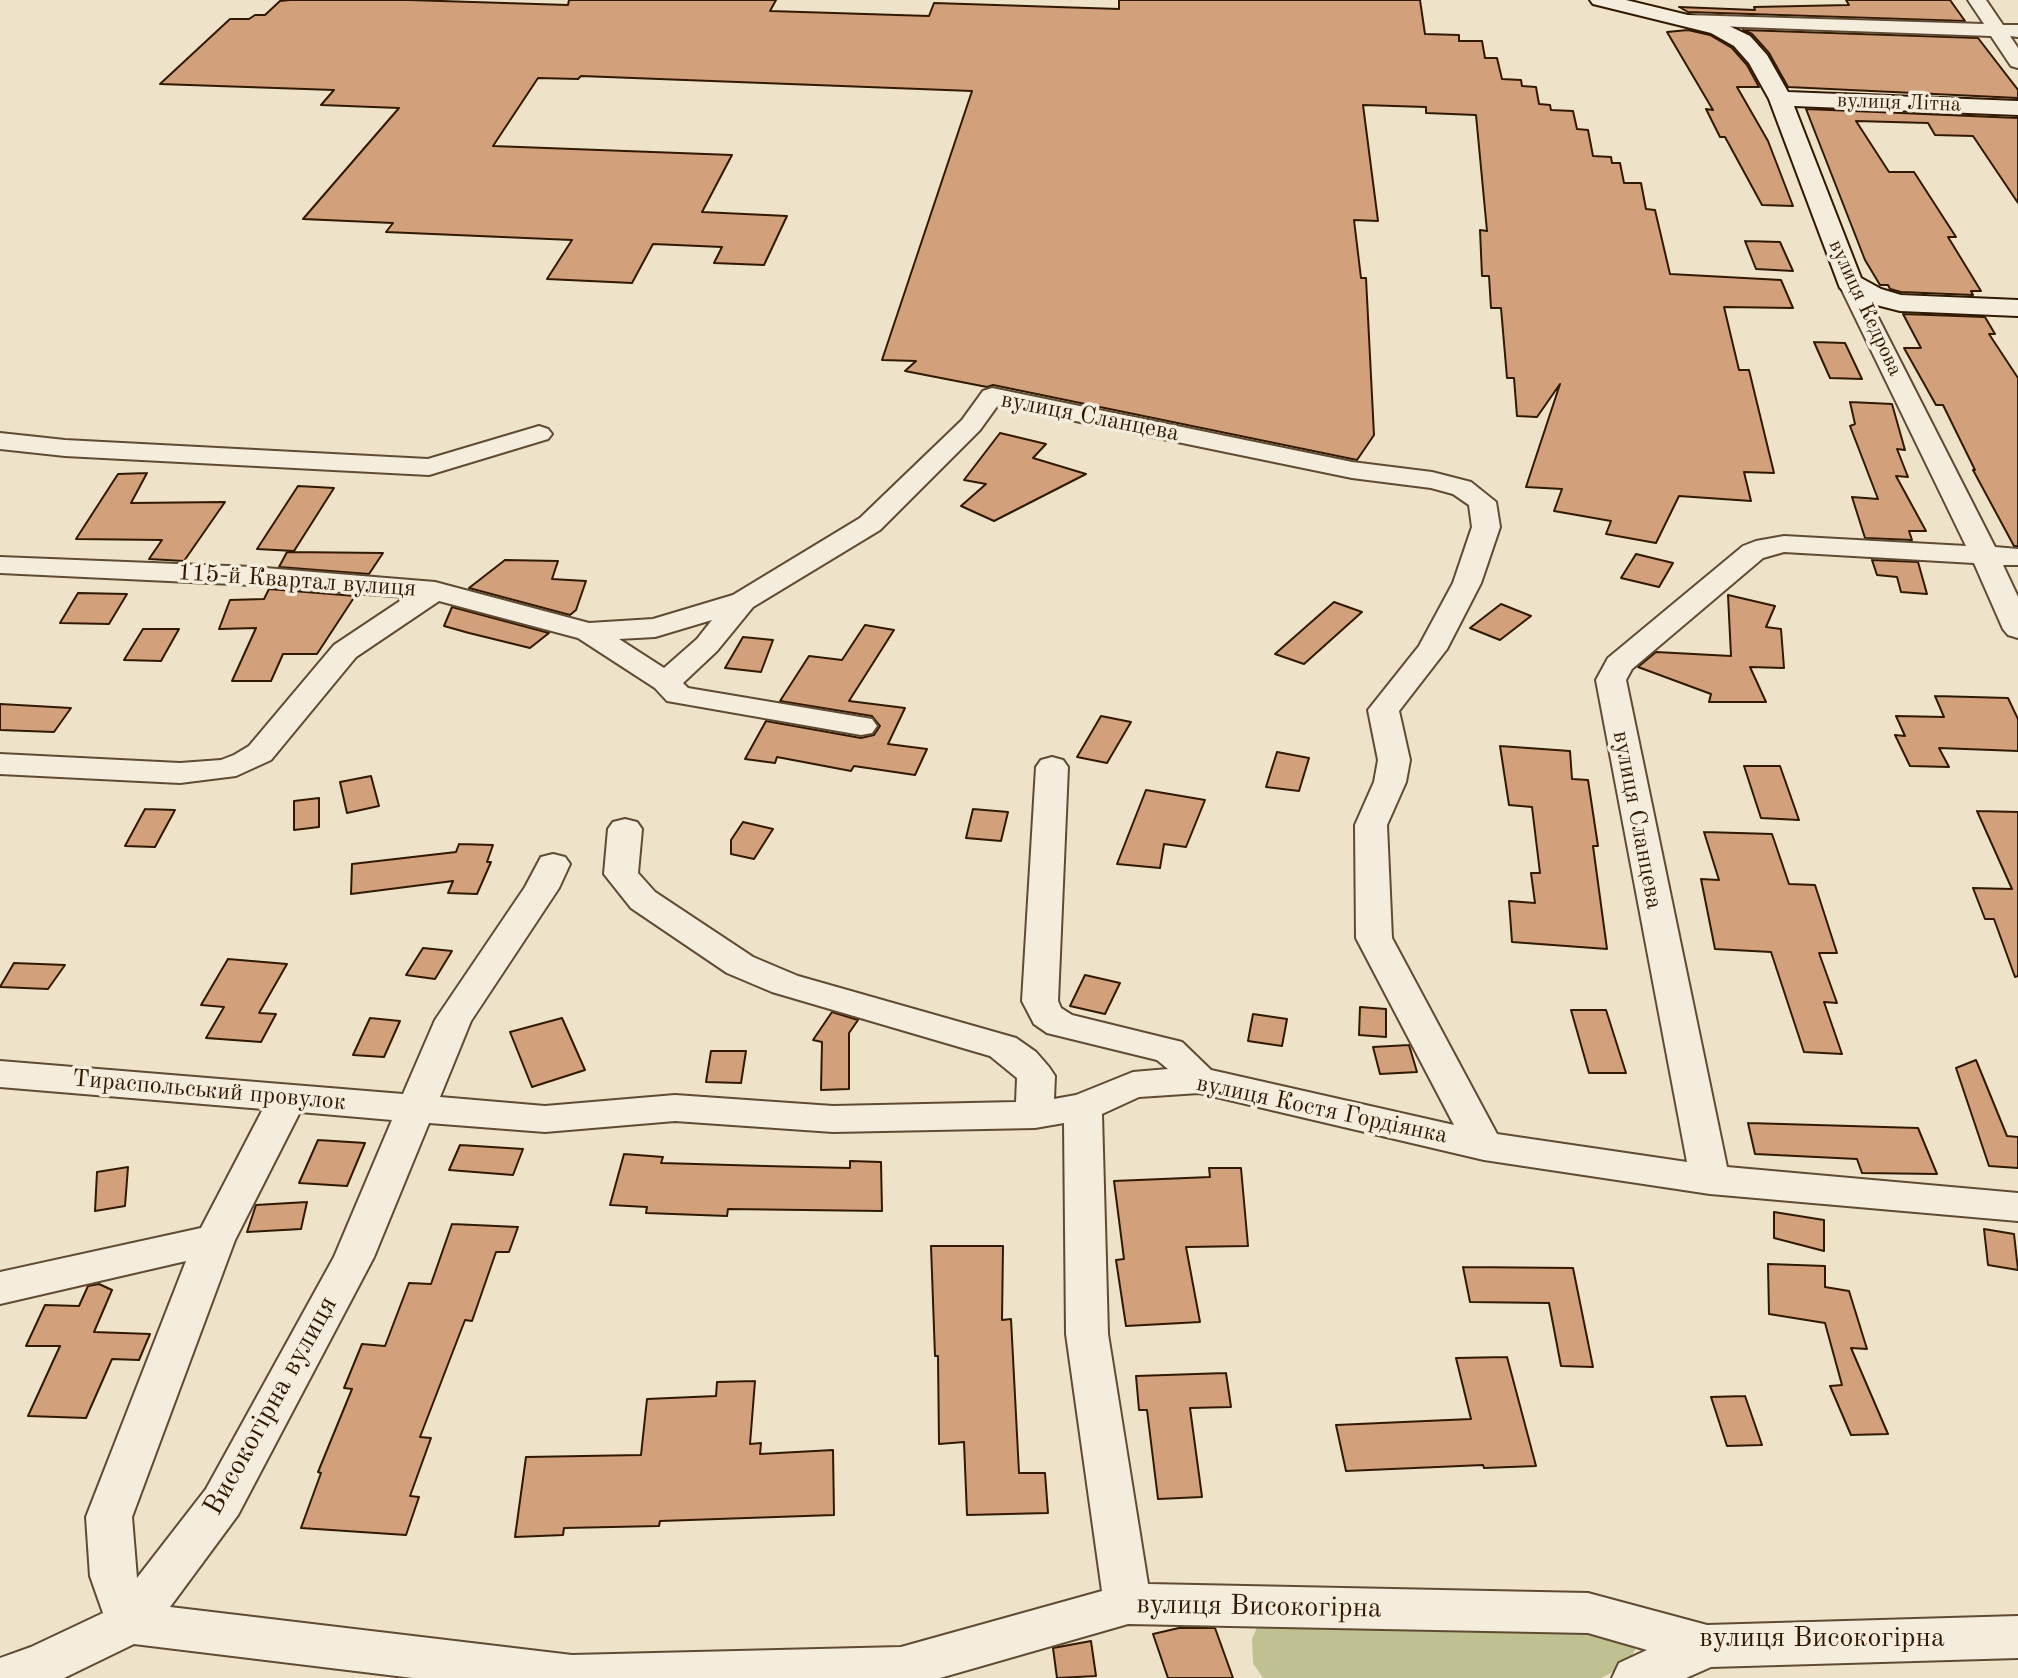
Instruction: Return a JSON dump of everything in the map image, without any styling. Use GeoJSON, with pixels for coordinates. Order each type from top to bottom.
{"type":"FeatureCollection","features":[{"type":"Feature","properties":{"kind":"street","name":"вулиця Кедрова"},"geometry":{"type":"LineString","coordinates":[[1600,0],[1718,28],[1742,41],[1759,60],[1780,99],[1849,282],[1985,555],[2018,629]]}},
{"type":"Feature","properties":{"kind":"street"},"geometry":{"type":"LineString","coordinates":[[1977,0],[2018,62]]}},
{"type":"Feature","properties":{"kind":"street"},"geometry":{"type":"LineString","coordinates":[[1687,20],[2018,31]]}},
{"type":"Feature","properties":{"kind":"street","name":"вулиця Літна"},"geometry":{"type":"LineString","coordinates":[[1780,99],[2018,108]]}},
{"type":"Feature","properties":{"kind":"street"},"geometry":{"type":"LineString","coordinates":[[1849,282],[1871,295],[1900,303],[2018,308]]}},
{"type":"Feature","properties":{"kind":"street","name":"вулиця Сланцева"},"geometry":{"type":"LineString","coordinates":[[666,682],[707,645],[743,601],[870,524],[971,425],[992,396],[1352,470],[1432,480],[1462,488],[1482,502],[1486,527],[1467,583],[1432,649],[1383,710],[1394,760],[1390,782],[1371,825],[1374,938],[1484,1146]]}},
{"type":"Feature","properties":{"kind":"street"},"geometry":{"type":"LineString","coordinates":[[0,441],[65,448],[429,467],[539,434]]}},
{"type":"Feature","properties":{"kind":"street","name":"вулиця Сланцева"},"geometry":{"type":"LineString","coordinates":[[1710,1180],[1611,680],[1619,664],[1753,552],[1766,547],[1784,544],[2018,556]]}},
{"type":"Feature","properties":{"kind":"street","name":"115-й Квартал вулиця"},"geometry":{"type":"LineString","coordinates":[[0,565],[253,576],[435,590],[589,632],[666,682]]}},
{"type":"Feature","properties":{"kind":"street"},"geometry":{"type":"LineString","coordinates":[[0,764],[180,773],[225,769],[245,762],[260,753],[345,651],[435,590]]}},
{"type":"Feature","properties":{"kind":"street","name":"115-й Квартал вулиця"},"geometry":{"type":"LineString","coordinates":[[589,632],[655,628],[743,601]]}},
{"type":"Feature","properties":{"kind":"street"},"geometry":{"type":"LineString","coordinates":[[666,682],[678,695],[861,726]]}},
{"type":"Feature","properties":{"kind":"street"},"geometry":{"type":"LineString","coordinates":[[1052,767],[1040,1001],[1047,1016],[1060,1024],[1169,1051],[1199,1080]]}},
{"type":"Feature","properties":{"kind":"street"},"geometry":{"type":"LineString","coordinates":[[625,829],[621,874],[643,900],[740,965],[785,984],[1003,1047],[1023,1060],[1035,1076],[1035,1115]]}},
{"type":"Feature","properties":{"kind":"street","name":"Високогірна вулиця"},"geometry":{"type":"LineString","coordinates":[[130,1623],[222,1502],[354,1257],[453,1020],[542,888],[553,864]]}},
{"type":"Feature","properties":{"kind":"street","name":"Тираспольський провулок"},"geometry":{"type":"LineString","coordinates":[[0,1074],[418,1109]]}},
{"type":"Feature","properties":{"kind":"street","name":"вулиця Костя Гордіянка"},"geometry":{"type":"LineString","coordinates":[[418,1109],[545,1119],[675,1108],[833,1119],[1035,1115],[1083,1107],[1133,1085],[1199,1080],[1484,1146],[1710,1180],[2018,1207]]}},
{"type":"Feature","properties":{"kind":"street"},"geometry":{"type":"LineString","coordinates":[[4,1678],[45,1664],[130,1623],[114,1576],[110,1517],[215,1240],[287,1099]]}},
{"type":"Feature","properties":{"kind":"street"},"geometry":{"type":"LineString","coordinates":[[1083,1107],[1087,1334],[1128,1604]]}},
{"type":"Feature","properties":{"kind":"street"},"geometry":{"type":"LineString","coordinates":[[0,1289],[215,1240]]}},
{"type":"Feature","properties":{"kind":"street","name":"вулиця Високогірна"},"geometry":{"type":"LineString","coordinates":[[130,1623],[572,1676],[901,1668],[1128,1604],[1588,1613],[1706,1646],[2018,1637]]}},
{"type":"Feature","properties":{"kind":"street"},"geometry":{"type":"LineString","coordinates":[[1636,1678],[1706,1646]]}},
{"type":"Feature","properties":{"kind":"green space"},"geometry":{"type":"Polygon","coordinates":[[[1261,1618],[1584,1622],[1621,1637],[1636,1648],[1627,1665],[1601,1678],[1263,1678],[1253,1663],[1252,1639],[1261,1618]]]}},
{"type":"Feature","properties":{"kind":"building"},"geometry":{"type":"Polygon","coordinates":[[[409,0],[568,5],[569,0],[776,0],[770,11],[929,16],[934,3],[1119,9],[1119,0],[1420,0],[1425,34],[1459,35],[1459,41],[1482,41],[1485,58],[1497,58],[1502,79],[1521,80],[1522,86],[1536,87],[1539,104],[1550,105],[1551,110],[1573,111],[1577,129],[1588,130],[1593,156],[1611,157],[1612,163],[1620,163],[1624,183],[1641,183],[1646,209],[1655,210],[1670,274],[1781,280],[1793,308],[1724,307],[1739,370],[1749,370],[1774,473],[1744,472],[1751,501],[1679,496],[1656,543],[1606,534],[1611,521],[1554,511],[1562,489],[1526,487],[1560,384],[1537,417],[1517,416],[1514,378],[1507,378],[1501,308],[1491,308],[1489,276],[1482,276],[1480,230],[1487,231],[1476,115],[1426,113],[1426,107],[1363,105],[1378,221],[1354,220],[1361,278],[1366,278],[1374,435],[1357,460],[993,385],[987,387],[905,371],[916,361],[882,360],[972,91],[581,76],[578,79],[538,78],[493,146],[732,155],[702,212],[787,216],[764,265],[714,263],[722,247],[653,244],[632,283],[547,279],[572,240],[386,232],[393,223],[303,219],[399,108],[321,105],[334,90],[160,84],[230,19],[249,19],[255,15],[265,15],[280,1],[409,0]]]}},
{"type":"Feature","properties":{"kind":"building"},"geometry":{"type":"Polygon","coordinates":[[[1846,0],[1950,0],[1965,21],[1688,12],[1679,7],[1755,10],[1754,7],[1849,5],[1846,0]]]}},
{"type":"Feature","properties":{"kind":"building"},"geometry":{"type":"Polygon","coordinates":[[[1688,30],[1710,35],[1732,48],[1747,65],[1759,87],[1737,87],[1768,141],[1793,206],[1762,205],[1725,137],[1720,137],[1706,109],[1713,110],[1667,32],[1688,30]]]}},
{"type":"Feature","properties":{"kind":"building"},"geometry":{"type":"Polygon","coordinates":[[[1743,30],[1978,38],[2018,90],[2018,98],[1788,87],[1769,53],[1752,34],[1743,30]]]}},
{"type":"Feature","properties":{"kind":"building"},"geometry":{"type":"Polygon","coordinates":[[[1806,109],[2018,118],[2018,203],[1973,136],[1935,135],[1928,123],[1856,121],[1889,172],[1914,172],[1956,237],[1948,237],[1981,291],[1971,291],[1973,295],[1901,292],[1890,289],[1888,285],[1880,285],[1865,260],[1806,109]]]}},
{"type":"Feature","properties":{"kind":"building"},"geometry":{"type":"Polygon","coordinates":[[[1745,241],[1780,242],[1793,271],[1756,269],[1745,241]]]}},
{"type":"Feature","properties":{"kind":"building"},"geometry":{"type":"Polygon","coordinates":[[[1903,314],[1985,317],[1995,334],[1989,334],[2018,378],[2018,546],[2014,546],[1973,470],[1943,405],[1936,405],[1904,348],[1921,348],[1903,314]]]}},
{"type":"Feature","properties":{"kind":"building"},"geometry":{"type":"Polygon","coordinates":[[[1814,342],[1845,343],[1862,379],[1830,378],[1814,342]]]}},
{"type":"Feature","properties":{"kind":"building"},"geometry":{"type":"Polygon","coordinates":[[[1850,402],[1892,404],[1905,450],[1897,449],[1908,477],[1896,476],[1926,531],[1909,531],[1912,540],[1865,538],[1852,497],[1878,499],[1850,426],[1855,424],[1850,402]]]}},
{"type":"Feature","properties":{"kind":"building"},"geometry":{"type":"Polygon","coordinates":[[[1000,433],[1046,444],[1033,458],[1086,474],[994,521],[961,506],[986,484],[964,480],[1000,433]]]}},
{"type":"Feature","properties":{"kind":"building"},"geometry":{"type":"Polygon","coordinates":[[[147,473],[131,503],[225,502],[184,561],[149,559],[162,540],[76,539],[118,474],[147,473]]]}},
{"type":"Feature","properties":{"kind":"building"},"geometry":{"type":"Polygon","coordinates":[[[298,486],[334,488],[294,551],[257,549],[298,486]]]}},
{"type":"Feature","properties":{"kind":"building"},"geometry":{"type":"Polygon","coordinates":[[[287,552],[383,553],[369,574],[279,567],[287,552]]]}},
{"type":"Feature","properties":{"kind":"building"},"geometry":{"type":"Polygon","coordinates":[[[1636,554],[1673,563],[1659,587],[1621,578],[1636,554]]]}},
{"type":"Feature","properties":{"kind":"building"},"geometry":{"type":"Polygon","coordinates":[[[505,560],[558,561],[552,579],[586,581],[576,610],[570,615],[469,588],[505,560]]]}},
{"type":"Feature","properties":{"kind":"building"},"geometry":{"type":"Polygon","coordinates":[[[1872,560],[1918,562],[1927,594],[1901,592],[1897,577],[1877,575],[1872,560]]]}},
{"type":"Feature","properties":{"kind":"building"},"geometry":{"type":"Polygon","coordinates":[[[269,589],[355,596],[317,654],[283,654],[271,681],[232,681],[256,628],[219,629],[230,600],[264,599],[269,589]]]}},
{"type":"Feature","properties":{"kind":"building"},"geometry":{"type":"Polygon","coordinates":[[[78,593],[127,594],[109,624],[60,623],[78,593]]]}},
{"type":"Feature","properties":{"kind":"building"},"geometry":{"type":"Polygon","coordinates":[[[1728,595],[1775,606],[1766,627],[1781,629],[1784,668],[1750,667],[1766,702],[1709,702],[1711,694],[1638,667],[1656,652],[1731,656],[1728,595]]]}},
{"type":"Feature","properties":{"kind":"building"},"geometry":{"type":"Polygon","coordinates":[[[1334,602],[1362,612],[1304,664],[1275,654],[1334,602]]]}},
{"type":"Feature","properties":{"kind":"building"},"geometry":{"type":"Polygon","coordinates":[[[1501,604],[1531,616],[1500,640],[1470,628],[1501,604]]]}},
{"type":"Feature","properties":{"kind":"building"},"geometry":{"type":"Polygon","coordinates":[[[452,607],[549,633],[530,648],[469,633],[444,626],[452,607]]]}},
{"type":"Feature","properties":{"kind":"building"},"geometry":{"type":"Polygon","coordinates":[[[865,625],[894,630],[849,701],[905,708],[888,744],[927,749],[915,775],[854,766],[851,771],[777,757],[775,763],[745,759],[766,721],[861,738],[874,735],[880,726],[872,716],[780,701],[809,656],[842,660],[865,625]]]}},
{"type":"Feature","properties":{"kind":"building"},"geometry":{"type":"Polygon","coordinates":[[[143,629],[179,629],[161,661],[124,660],[143,629]]]}},
{"type":"Feature","properties":{"kind":"building"},"geometry":{"type":"Polygon","coordinates":[[[743,637],[773,640],[761,672],[725,668],[743,637]]]}},
{"type":"Feature","properties":{"kind":"building"},"geometry":{"type":"Polygon","coordinates":[[[1935,696],[2008,698],[2018,719],[2018,751],[1939,748],[1949,767],[1910,766],[1895,735],[1905,736],[1896,716],[1944,717],[1935,696]]]}},
{"type":"Feature","properties":{"kind":"building"},"geometry":{"type":"Polygon","coordinates":[[[0,704],[71,708],[54,732],[0,730],[0,704]]]}},
{"type":"Feature","properties":{"kind":"building"},"geometry":{"type":"Polygon","coordinates":[[[1101,716],[1131,722],[1107,763],[1077,757],[1101,716]]]}},
{"type":"Feature","properties":{"kind":"building"},"geometry":{"type":"Polygon","coordinates":[[[1500,746],[1570,751],[1572,779],[1588,780],[1598,846],[1593,846],[1607,949],[1512,942],[1509,901],[1535,903],[1531,873],[1540,873],[1532,807],[1509,805],[1500,746]]]}},
{"type":"Feature","properties":{"kind":"building"},"geometry":{"type":"Polygon","coordinates":[[[1277,752],[1309,758],[1299,791],[1266,787],[1277,752]]]}},
{"type":"Feature","properties":{"kind":"building"},"geometry":{"type":"Polygon","coordinates":[[[1744,766],[1780,766],[1799,820],[1761,818],[1744,766]]]}},
{"type":"Feature","properties":{"kind":"building"},"geometry":{"type":"Polygon","coordinates":[[[371,776],[379,806],[347,813],[340,782],[371,776]]]}},
{"type":"Feature","properties":{"kind":"building"},"geometry":{"type":"Polygon","coordinates":[[[1146,790],[1205,800],[1186,847],[1164,844],[1160,868],[1117,864],[1146,790]]]}},
{"type":"Feature","properties":{"kind":"building"},"geometry":{"type":"Polygon","coordinates":[[[319,798],[319,827],[294,830],[294,801],[319,798]]]}},
{"type":"Feature","properties":{"kind":"building"},"geometry":{"type":"Polygon","coordinates":[[[145,809],[175,810],[155,847],[125,846],[145,809]]]}},
{"type":"Feature","properties":{"kind":"building"},"geometry":{"type":"Polygon","coordinates":[[[973,809],[1008,812],[1001,841],[966,838],[973,809]]]}},
{"type":"Feature","properties":{"kind":"building"},"geometry":{"type":"Polygon","coordinates":[[[1977,811],[2018,812],[2018,976],[2015,977],[1994,919],[1985,919],[1973,888],[2012,889],[1977,811]]]}},
{"type":"Feature","properties":{"kind":"building"},"geometry":{"type":"Polygon","coordinates":[[[743,822],[773,829],[754,859],[731,854],[731,840],[743,822]]]}},
{"type":"Feature","properties":{"kind":"building"},"geometry":{"type":"Polygon","coordinates":[[[1704,832],[1772,834],[1789,884],[1815,885],[1837,953],[1819,953],[1837,1003],[1824,1002],[1842,1054],[1804,1052],[1771,952],[1715,949],[1701,879],[1719,880],[1704,832]]]}},
{"type":"Feature","properties":{"kind":"building"},"geometry":{"type":"Polygon","coordinates":[[[459,844],[493,845],[487,862],[491,862],[477,894],[448,893],[453,881],[351,894],[352,864],[456,852],[459,844]]]}},
{"type":"Feature","properties":{"kind":"building"},"geometry":{"type":"Polygon","coordinates":[[[423,948],[452,951],[435,979],[406,975],[423,948]]]}},
{"type":"Feature","properties":{"kind":"building"},"geometry":{"type":"Polygon","coordinates":[[[228,959],[287,964],[259,1013],[276,1014],[261,1042],[206,1038],[224,1007],[201,1005],[228,959]]]}},
{"type":"Feature","properties":{"kind":"building"},"geometry":{"type":"Polygon","coordinates":[[[14,963],[65,965],[48,989],[0,987],[14,963]]]}},
{"type":"Feature","properties":{"kind":"building"},"geometry":{"type":"Polygon","coordinates":[[[1085,975],[1120,983],[1105,1014],[1070,1006],[1085,975]]]}},
{"type":"Feature","properties":{"kind":"building"},"geometry":{"type":"Polygon","coordinates":[[[1360,1007],[1386,1009],[1386,1037],[1359,1035],[1360,1007]]]}},
{"type":"Feature","properties":{"kind":"building"},"geometry":{"type":"Polygon","coordinates":[[[1571,1010],[1606,1010],[1626,1073],[1589,1073],[1571,1010]]]}},
{"type":"Feature","properties":{"kind":"building"},"geometry":{"type":"Polygon","coordinates":[[[832,1012],[858,1020],[849,1033],[849,1089],[821,1090],[822,1042],[813,1040],[832,1012]]]}},
{"type":"Feature","properties":{"kind":"building"},"geometry":{"type":"Polygon","coordinates":[[[1253,1014],[1287,1019],[1282,1046],[1248,1041],[1253,1014]]]}},
{"type":"Feature","properties":{"kind":"building"},"geometry":{"type":"Polygon","coordinates":[[[370,1018],[400,1021],[384,1057],[353,1055],[370,1018]]]}},
{"type":"Feature","properties":{"kind":"building"},"geometry":{"type":"Polygon","coordinates":[[[562,1018],[585,1070],[532,1087],[510,1032],[562,1018]]]}},
{"type":"Feature","properties":{"kind":"building"},"geometry":{"type":"Polygon","coordinates":[[[1409,1045],[1417,1072],[1380,1074],[1373,1047],[1409,1045]]]}},
{"type":"Feature","properties":{"kind":"building"},"geometry":{"type":"Polygon","coordinates":[[[711,1051],[746,1051],[741,1083],[706,1082],[711,1051]]]}},
{"type":"Feature","properties":{"kind":"building"},"geometry":{"type":"Polygon","coordinates":[[[1976,1060],[2007,1136],[2018,1137],[2018,1168],[1989,1166],[1956,1068],[1976,1060]]]}},
{"type":"Feature","properties":{"kind":"building"},"geometry":{"type":"Polygon","coordinates":[[[1748,1123],[1918,1128],[1937,1174],[1862,1173],[1857,1159],[1755,1154],[1748,1123]]]}},
{"type":"Feature","properties":{"kind":"building"},"geometry":{"type":"Polygon","coordinates":[[[318,1140],[365,1143],[347,1186],[299,1183],[318,1140]]]}},
{"type":"Feature","properties":{"kind":"building"},"geometry":{"type":"Polygon","coordinates":[[[460,1145],[523,1149],[513,1175],[449,1170],[460,1145]]]}},
{"type":"Feature","properties":{"kind":"building"},"geometry":{"type":"Polygon","coordinates":[[[624,1154],[663,1157],[661,1163],[850,1168],[850,1161],[881,1162],[882,1211],[728,1209],[727,1216],[646,1213],[647,1207],[610,1205],[624,1154]]]}},
{"type":"Feature","properties":{"kind":"building"},"geometry":{"type":"Polygon","coordinates":[[[128,1167],[125,1206],[95,1211],[97,1172],[128,1167]]]}},
{"type":"Feature","properties":{"kind":"building"},"geometry":{"type":"Polygon","coordinates":[[[1209,1168],[1241,1168],[1248,1246],[1186,1247],[1200,1322],[1126,1326],[1116,1260],[1124,1259],[1114,1181],[1210,1177],[1209,1168]]]}},
{"type":"Feature","properties":{"kind":"building"},"geometry":{"type":"Polygon","coordinates":[[[307,1202],[301,1229],[247,1232],[256,1205],[307,1202]]]}},
{"type":"Feature","properties":{"kind":"building"},"geometry":{"type":"Polygon","coordinates":[[[1774,1212],[1824,1220],[1824,1251],[1774,1238],[1774,1212]]]}},
{"type":"Feature","properties":{"kind":"building"},"geometry":{"type":"Polygon","coordinates":[[[452,1224],[518,1227],[509,1252],[496,1252],[472,1321],[465,1320],[420,1437],[431,1438],[410,1496],[419,1497],[406,1535],[301,1528],[321,1473],[318,1472],[352,1389],[344,1388],[362,1344],[385,1346],[409,1283],[431,1284],[452,1224]]]}},
{"type":"Feature","properties":{"kind":"building"},"geometry":{"type":"Polygon","coordinates":[[[1984,1229],[2014,1234],[2018,1270],[1988,1265],[1984,1229]]]}},
{"type":"Feature","properties":{"kind":"building"},"geometry":{"type":"Polygon","coordinates":[[[931,1246],[1003,1246],[1002,1320],[1011,1319],[1019,1473],[1045,1473],[1048,1513],[967,1515],[964,1442],[939,1444],[938,1356],[935,1356],[931,1246]]]}},
{"type":"Feature","properties":{"kind":"building"},"geometry":{"type":"Polygon","coordinates":[[[1768,1264],[1825,1266],[1825,1287],[1849,1291],[1867,1349],[1851,1348],[1888,1434],[1851,1435],[1830,1386],[1842,1385],[1825,1323],[1769,1314],[1768,1264]]]}},
{"type":"Feature","properties":{"kind":"building"},"geometry":{"type":"Polygon","coordinates":[[[1463,1267],[1573,1268],[1593,1367],[1561,1366],[1549,1303],[1470,1302],[1463,1267]]]}},
{"type":"Feature","properties":{"kind":"building"},"geometry":{"type":"Polygon","coordinates":[[[99,1284],[112,1290],[94,1332],[150,1334],[139,1360],[112,1359],[86,1418],[28,1416],[60,1346],[26,1346],[45,1305],[79,1306],[88,1286],[99,1284]]]}},
{"type":"Feature","properties":{"kind":"building"},"geometry":{"type":"Polygon","coordinates":[[[1507,1357],[1536,1466],[1484,1468],[1483,1465],[1346,1471],[1336,1425],[1471,1419],[1456,1358],[1507,1357]]]}},
{"type":"Feature","properties":{"kind":"building"},"geometry":{"type":"Polygon","coordinates":[[[1226,1373],[1231,1407],[1190,1408],[1202,1497],[1158,1499],[1147,1410],[1139,1410],[1136,1376],[1226,1373]]]}},
{"type":"Feature","properties":{"kind":"building"},"geometry":{"type":"Polygon","coordinates":[[[755,1381],[750,1444],[761,1443],[760,1454],[833,1450],[834,1515],[660,1521],[659,1526],[564,1528],[563,1535],[515,1537],[526,1457],[641,1455],[647,1399],[716,1396],[717,1382],[755,1381]]]}},
{"type":"Feature","properties":{"kind":"building"},"geometry":{"type":"Polygon","coordinates":[[[1745,1396],[1762,1445],[1727,1446],[1711,1397],[1745,1396]]]}},
{"type":"Feature","properties":{"kind":"building"},"geometry":{"type":"Polygon","coordinates":[[[1179,1628],[1215,1628],[1233,1678],[1168,1678],[1153,1634],[1179,1628]]]}},
{"type":"Feature","properties":{"kind":"building"},"geometry":{"type":"Polygon","coordinates":[[[1091,1641],[1096,1676],[1057,1678],[1053,1648],[1091,1641]]]}}]}
